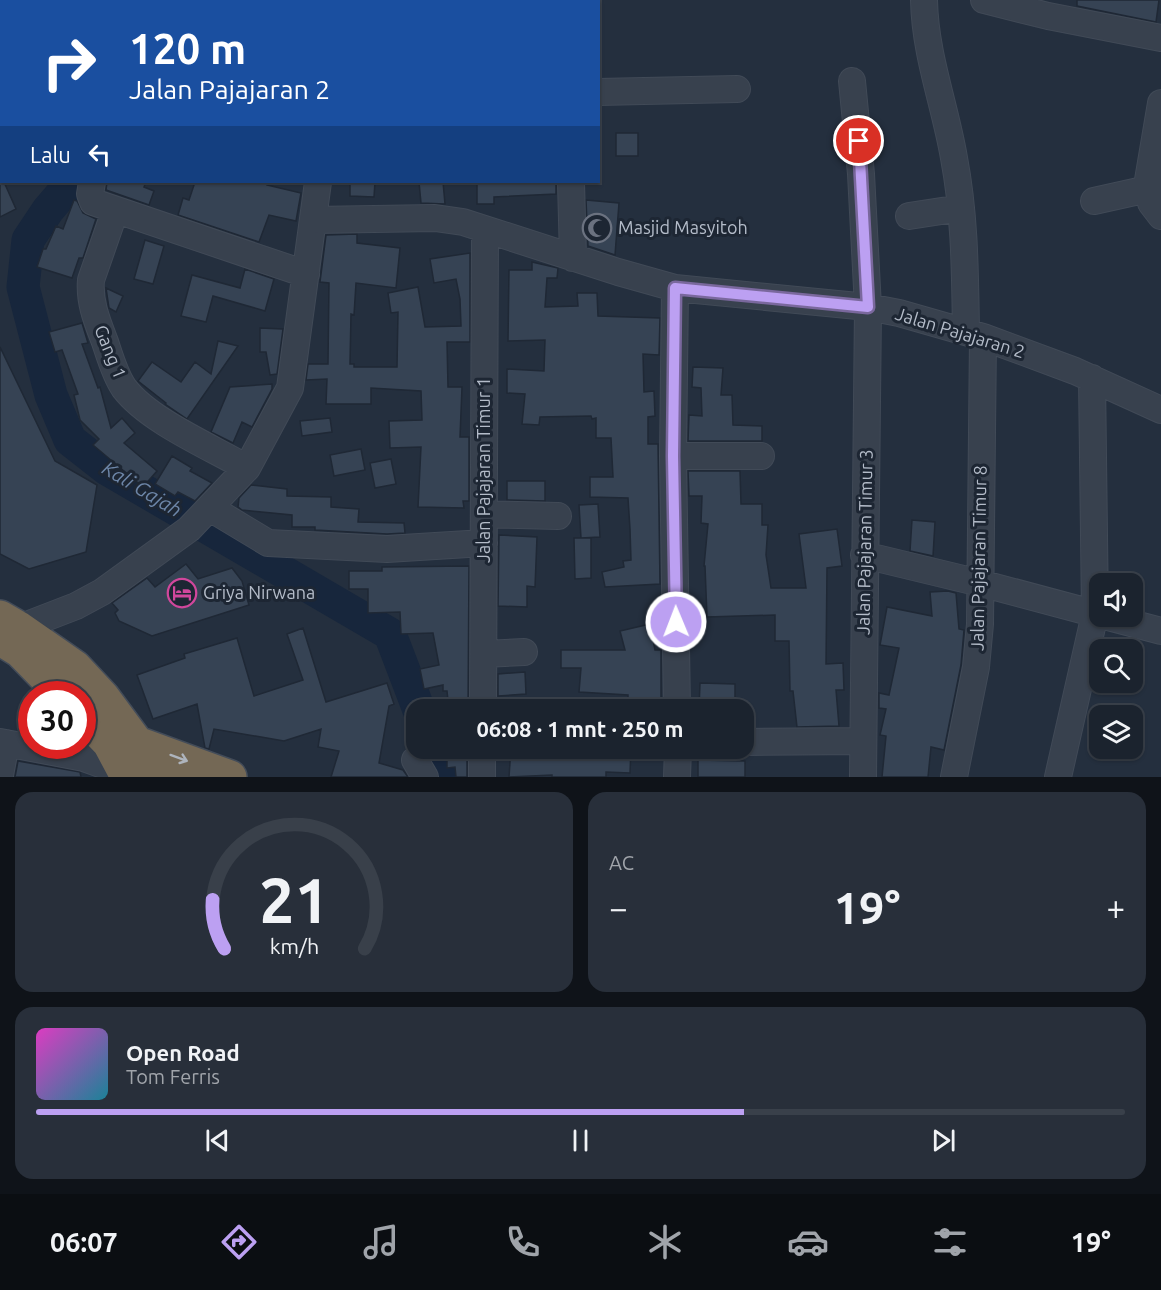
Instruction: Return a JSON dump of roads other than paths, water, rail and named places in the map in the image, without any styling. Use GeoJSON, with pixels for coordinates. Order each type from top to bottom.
{"type":"FeatureCollection","features":[{"type":"Feature","properties":{"kind":"highway"},"geometry":{"type":"LineString","coordinates":[[6,628],[20,651],[49,681]]}},
{"type":"Feature","properties":{"kind":"highway"},"geometry":{"type":"LineString","coordinates":[[6,628],[75,667],[103,697],[110,748]]}},
{"type":"Feature","properties":{"kind":"highway"},"geometry":{"type":"LineString","coordinates":[[96,732],[110,748],[150,774]]}},
{"type":"Feature","properties":{"kind":"highway"},"geometry":{"type":"LineString","coordinates":[[110,748],[230,777]]}},
{"type":"Feature","properties":{"kind":"street","name":"Jalan Pajajaran Timur 8"},"geometry":{"type":"LineString","coordinates":[[924,0],[924,20],[930,57],[954,157],[965,229],[975,335],[980,624],[976,667],[954,777]]}},
{"type":"Feature","properties":{"kind":"street"},"geometry":{"type":"LineString","coordinates":[[984,0],[1050,8],[1161,38]]}},
{"type":"Feature","properties":{"kind":"street","name":"Jalan Pajajaran Timur 3"},"geometry":{"type":"LineString","coordinates":[[852,81],[861,164],[868,307],[863,777]]}},
{"type":"Feature","properties":{"kind":"street"},"geometry":{"type":"LineString","coordinates":[[600,92],[737,89]]}},
{"type":"Feature","properties":{"kind":"street"},"geometry":{"type":"LineString","coordinates":[[1161,103],[1156,164],[1148,189],[1151,202],[1161,216]]}},
{"type":"Feature","properties":{"kind":"street"},"geometry":{"type":"LineString","coordinates":[[92,183],[90,194],[93,202],[306,274]]}},
{"type":"Feature","properties":{"kind":"street"},"geometry":{"type":"LineString","coordinates":[[6,628],[76,606],[102,592],[189,529],[247,468],[290,388],[318,183]]}},
{"type":"Feature","properties":{"kind":"street"},"geometry":{"type":"LineString","coordinates":[[571,183],[573,258]]}},
{"type":"Feature","properties":{"kind":"street"},"geometry":{"type":"LineString","coordinates":[[1094,201],[1148,189]]}},
{"type":"Feature","properties":{"kind":"street"},"geometry":{"type":"LineString","coordinates":[[909,216],[961,208]]}},
{"type":"Feature","properties":{"kind":"street","name":"Gang 1"},"geometry":{"type":"LineString","coordinates":[[115,211],[91,280],[90,292],[97,322],[119,378],[130,394],[153,414],[247,468]]}},
{"type":"Feature","properties":{"kind":"street","name":"Jalan Pajajaran 2"},"geometry":{"type":"LineString","coordinates":[[314,220],[435,218],[462,222],[675,288],[868,307],[899,313],[975,335],[1092,378],[1161,410]]}},
{"type":"Feature","properties":{"kind":"street","name":"Jalan Pajajaran Timur 1"},"geometry":{"type":"LineString","coordinates":[[483,699],[485,230]]}},
{"type":"Feature","properties":{"kind":"street"},"geometry":{"type":"LineString","coordinates":[[675,288],[673,456],[677,699]]}},
{"type":"Feature","properties":{"kind":"street"},"geometry":{"type":"LineString","coordinates":[[1092,378],[1099,573]]}},
{"type":"Feature","properties":{"kind":"street"},"geometry":{"type":"LineString","coordinates":[[673,456],[761,456]]}},
{"type":"Feature","properties":{"kind":"street"},"geometry":{"type":"LineString","coordinates":[[209,510],[268,543],[387,549],[484,543]]}},
{"type":"Feature","properties":{"kind":"street"},"geometry":{"type":"LineString","coordinates":[[484,514],[558,516]]}},
{"type":"Feature","properties":{"kind":"street"},"geometry":{"type":"LineString","coordinates":[[864,555],[1089,612]]}},
{"type":"Feature","properties":{"kind":"street"},"geometry":{"type":"LineString","coordinates":[[1143,626],[1161,631]]}},
{"type":"Feature","properties":{"kind":"street"},"geometry":{"type":"LineString","coordinates":[[1058,777],[1097,627]]}},
{"type":"Feature","properties":{"kind":"street"},"geometry":{"type":"LineString","coordinates":[[484,654],[524,652]]}},
{"type":"Feature","properties":{"kind":"street"},"geometry":{"type":"LineString","coordinates":[[754,742],[863,741]]}},
{"type":"Feature","properties":{"kind":"street"},"geometry":{"type":"LineString","coordinates":[[0,775],[17,745],[110,748],[150,774]]}},
{"type":"Feature","properties":{"kind":"street"},"geometry":{"type":"LineString","coordinates":[[482,759],[482,777]]}},
{"type":"Feature","properties":{"kind":"street"},"geometry":{"type":"LineString","coordinates":[[678,759],[678,777]]}},
{"type":"Feature","properties":{"kind":"waterway","name":"Kali Gajah"},"geometry":{"type":"LineString","coordinates":[[71,183],[48,210],[28,240],[23,287],[51,395],[70,440],[107,469],[390,634],[415,699]]}},
{"type":"Feature","properties":{"kind":"waterway","name":"Kali Gajah"},"geometry":{"type":"LineString","coordinates":[[438,759],[445,777]]}},
{"type":"Feature","properties":{"kind":"place","name":"Masjid Masyitoh"},"geometry":{"type":"Point","coordinates":[597,228]}},
{"type":"Feature","properties":{"kind":"place","name":"Griya Nirwana"},"geometry":{"type":"Point","coordinates":[182,593]}}]}
